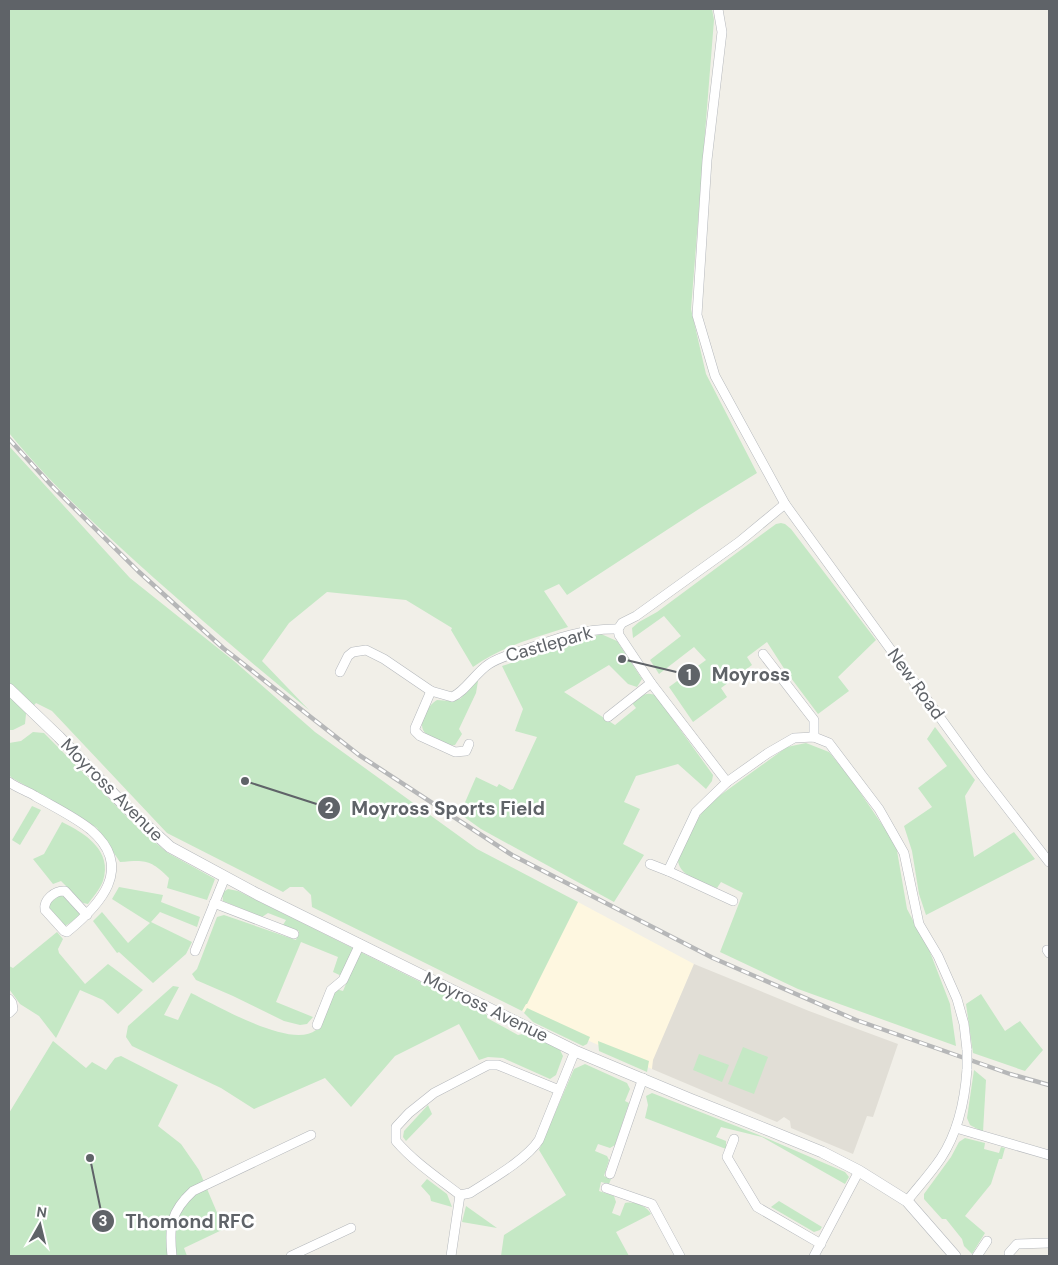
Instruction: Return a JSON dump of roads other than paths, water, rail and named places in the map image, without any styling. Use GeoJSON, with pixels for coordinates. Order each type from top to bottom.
{"type":"FeatureCollection","features":[{"type":"Feature","properties":{"kind":"street","name":"New Road"},"geometry":{"type":"LineString","coordinates":[[718,9],[722,32],[707,160],[697,315],[715,376],[785,504],[981,774],[1049,862]]}},
{"type":"Feature","properties":{"kind":"street","name":"Castlepark"},"geometry":{"type":"LineString","coordinates":[[340,672],[348,656],[353,652],[366,650],[384,659],[432,691],[452,698],[459,694],[474,676],[488,664],[501,658],[565,636],[604,628],[618,629],[622,622],[636,616],[738,542],[785,504]]}},
{"type":"Feature","properties":{"kind":"street"},"geometry":{"type":"LineString","coordinates":[[618,629],[619,635],[651,682],[727,782]]}},
{"type":"Feature","properties":{"kind":"street"},"geometry":{"type":"LineString","coordinates":[[763,654],[814,720],[814,737]]}},
{"type":"Feature","properties":{"kind":"street"},"geometry":{"type":"LineString","coordinates":[[608,717],[651,682]]}},
{"type":"Feature","properties":{"kind":"street","name":"Moyross Avenue"},"geometry":{"type":"LineString","coordinates":[[9,689],[145,825],[170,847],[224,877],[575,1051],[822,1152],[859,1171],[907,1201],[954,1256]]}},
{"type":"Feature","properties":{"kind":"street"},"geometry":{"type":"LineString","coordinates":[[432,691],[415,731],[420,736],[455,752],[466,751],[470,744]]}},
{"type":"Feature","properties":{"kind":"street"},"geometry":{"type":"LineString","coordinates":[[668,871],[696,812],[727,782],[768,753],[794,738],[814,737],[829,742],[879,809],[904,852],[919,924],[938,956],[957,999],[964,1024],[967,1050],[966,1089],[956,1128],[941,1158],[907,1201]]}},
{"type":"Feature","properties":{"kind":"street"},"geometry":{"type":"LineString","coordinates":[[9,782],[91,830],[106,847],[112,869],[111,880],[101,899],[87,915],[67,932],[45,910],[44,906],[46,901],[58,891],[65,890],[87,915]]}},
{"type":"Feature","properties":{"kind":"street"},"geometry":{"type":"LineString","coordinates":[[650,864],[733,901]]}},
{"type":"Feature","properties":{"kind":"street"},"geometry":{"type":"LineString","coordinates":[[195,951],[224,877]]}},
{"type":"Feature","properties":{"kind":"street"},"geometry":{"type":"LineString","coordinates":[[214,903],[294,934]]}},
{"type":"Feature","properties":{"kind":"street"},"geometry":{"type":"LineString","coordinates":[[317,1025],[331,990],[343,980],[360,944]]}},
{"type":"Feature","properties":{"kind":"street"},"geometry":{"type":"LineString","coordinates":[[9,999],[13,1010],[9,1013]]}},
{"type":"Feature","properties":{"kind":"street"},"geometry":{"type":"LineString","coordinates":[[460,1195],[470,1193],[530,1151],[538,1140],[575,1051]]}},
{"type":"Feature","properties":{"kind":"street"},"geometry":{"type":"LineString","coordinates":[[460,1195],[403,1149],[396,1141],[396,1127],[409,1113],[434,1093],[488,1065],[498,1065],[559,1090]]}},
{"type":"Feature","properties":{"kind":"street"},"geometry":{"type":"LineString","coordinates":[[610,1174],[643,1078]]}},
{"type":"Feature","properties":{"kind":"street"},"geometry":{"type":"LineString","coordinates":[[956,1128],[1049,1154]]}},
{"type":"Feature","properties":{"kind":"street"},"geometry":{"type":"LineString","coordinates":[[172,1256],[170,1233],[173,1216],[180,1204],[193,1191],[311,1135]]}},
{"type":"Feature","properties":{"kind":"street"},"geometry":{"type":"LineString","coordinates":[[734,1139],[728,1157],[757,1207],[821,1244]]}},
{"type":"Feature","properties":{"kind":"street"},"geometry":{"type":"LineString","coordinates":[[814,1256],[859,1171]]}},
{"type":"Feature","properties":{"kind":"street"},"geometry":{"type":"LineString","coordinates":[[606,1188],[652,1204],[680,1256]]}},
{"type":"Feature","properties":{"kind":"street"},"geometry":{"type":"LineString","coordinates":[[451,1256],[460,1195]]}},
{"type":"Feature","properties":{"kind":"street"},"geometry":{"type":"LineString","coordinates":[[291,1256],[351,1228]]}},
{"type":"Feature","properties":{"kind":"street"},"geometry":{"type":"LineString","coordinates":[[978,1256],[987,1240]]}},
{"type":"Feature","properties":{"kind":"street"},"geometry":{"type":"LineString","coordinates":[[1008,1253],[1017,1244],[1049,1243]]}},
{"type":"Feature","properties":{"kind":"railway"},"geometry":{"type":"LineString","coordinates":[[9,439],[52,486],[138,571],[223,648],[359,755],[512,855],[713,958],[856,1020],[1010,1074],[1049,1085]]}},
{"type":"Feature","properties":{"kind":"place","name":"Moyross"},"geometry":{"type":"Point","coordinates":[622,659]}},
{"type":"Feature","properties":{"kind":"place","name":"Moyross Sports Field"},"geometry":{"type":"Point","coordinates":[245,781]}},
{"type":"Feature","properties":{"kind":"place","name":"Thomond RFC"},"geometry":{"type":"Point","coordinates":[90,1158]}}]}
